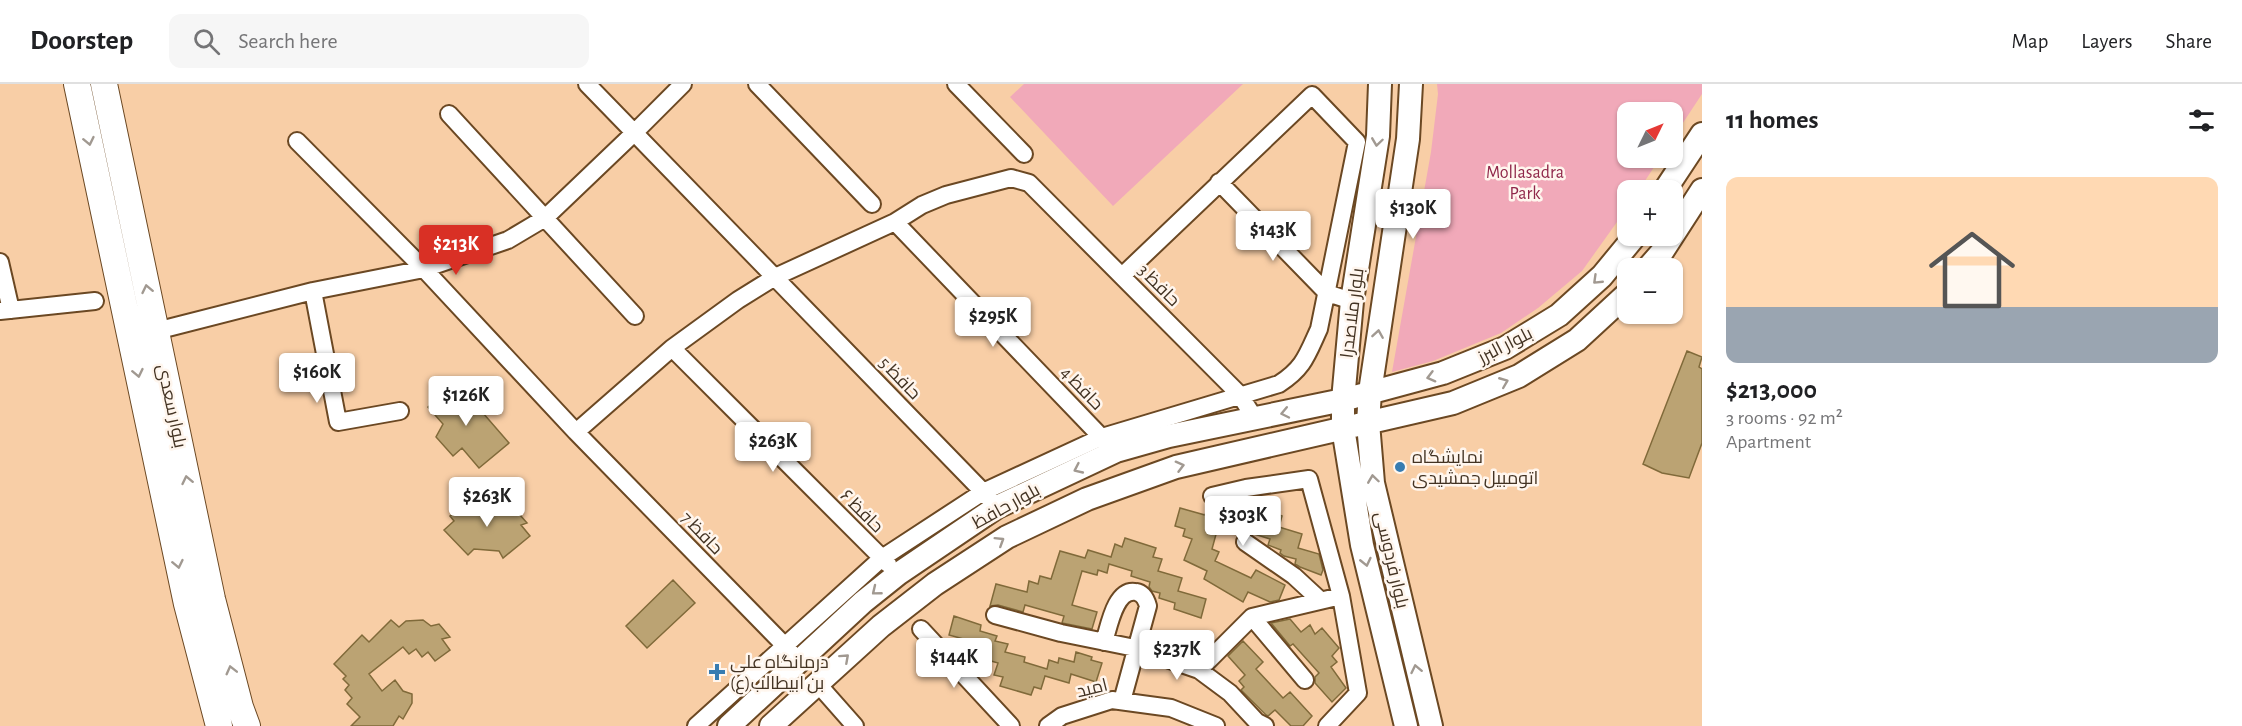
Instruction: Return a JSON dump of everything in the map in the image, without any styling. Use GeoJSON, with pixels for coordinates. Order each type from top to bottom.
{"type":"FeatureCollection","features":[{"type":"Feature","properties":{"kind":"main road","name":"بلوار سعدی"},"geometry":{"type":"LineString","coordinates":[[77,84],[187,604],[219,726]]}},
{"type":"Feature","properties":{"kind":"main road","name":"بلوار سعدی"},"geometry":{"type":"LineString","coordinates":[[104,84],[212,599],[247,726]]}},
{"type":"Feature","properties":{"kind":"main road","name":"بلوار ملاصدرا"},"geometry":{"type":"LineString","coordinates":[[1342,400],[1352,301],[1378,136],[1380,84]]}},
{"type":"Feature","properties":{"kind":"main road","name":"بلوار ملاصدرا"},"geometry":{"type":"LineString","coordinates":[[1370,392],[1408,139],[1411,84]]}},
{"type":"Feature","properties":{"kind":"main road"},"geometry":{"type":"LineString","coordinates":[[1672,180],[1702,134]]}},
{"type":"Feature","properties":{"kind":"main road"},"geometry":{"type":"LineString","coordinates":[[1657,258],[1702,190]]}},
{"type":"Feature","properties":{"kind":"main road","name":"بلوار البرز"},"geometry":{"type":"LineString","coordinates":[[1342,400],[1443,373],[1504,348],[1559,315],[1602,276],[1627,246]]}},
{"type":"Feature","properties":{"kind":"main road","name":"بلوار البرز"},"geometry":{"type":"LineString","coordinates":[[1368,423],[1453,403],[1519,376],[1577,340],[1617,303]]}},
{"type":"Feature","properties":{"kind":"main road"},"geometry":{"type":"LineString","coordinates":[[130,336],[156,331]]}},
{"type":"Feature","properties":{"kind":"main road","name":"بلوار فردوسی"},"geometry":{"type":"LineString","coordinates":[[1370,392],[1368,423],[1373,483],[1431,726]]}},
{"type":"Feature","properties":{"kind":"main road","name":"بلوار فردوسی"},"geometry":{"type":"LineString","coordinates":[[1342,400],[1343,428],[1362,545],[1406,726]]}},
{"type":"Feature","properties":{"kind":"main road","name":"بلوار حافظ"},"geometry":{"type":"LineString","coordinates":[[729,726],[791,653],[863,602],[990,499],[1109,444],[1168,436],[1342,400]]}},
{"type":"Feature","properties":{"kind":"main road","name":"بلوار حافظ"},"geometry":{"type":"LineString","coordinates":[[771,726],[881,626],[934,584],[1007,537],[1087,499],[1176,467],[1368,423]]}},
{"type":"Feature","properties":{"kind":"street","name":"حافظ 5"},"geometry":{"type":"LineString","coordinates":[[587,84],[990,499]]}},
{"type":"Feature","properties":{"kind":"street"},"geometry":{"type":"LineString","coordinates":[[156,331],[313,291],[423,269],[508,240],[545,218],[683,84]]}},
{"type":"Feature","properties":{"kind":"street"},"geometry":{"type":"LineString","coordinates":[[757,84],[872,204]]}},
{"type":"Feature","properties":{"kind":"street"},"geometry":{"type":"LineString","coordinates":[[956,84],[1024,154]]}},
{"type":"Feature","properties":{"kind":"street"},"geometry":{"type":"LineString","coordinates":[[1109,444],[1240,395],[1280,384],[1295,374],[1319,329],[1358,142],[1312,95],[1122,276]]}},
{"type":"Feature","properties":{"kind":"street"},"geometry":{"type":"LineString","coordinates":[[449,114],[635,316]]}},
{"type":"Feature","properties":{"kind":"street","name":"حافظ 7"},"geometry":{"type":"LineString","coordinates":[[297,141],[791,653]]}},
{"type":"Feature","properties":{"kind":"street","name":"حافظ 3"},"geometry":{"type":"LineString","coordinates":[[895,222],[922,205],[946,195],[1011,178],[1029,183],[1240,395],[1255,419]]}},
{"type":"Feature","properties":{"kind":"street"},"geometry":{"type":"LineString","coordinates":[[1219,182],[1327,293],[1352,301]]}},
{"type":"Feature","properties":{"kind":"street"},"geometry":{"type":"LineString","coordinates":[[576,432],[672,348],[738,300],[775,277],[895,222]]}},
{"type":"Feature","properties":{"kind":"street","name":"حافظ 4"},"geometry":{"type":"LineString","coordinates":[[895,222],[1109,444]]}},
{"type":"Feature","properties":{"kind":"street"},"geometry":{"type":"LineString","coordinates":[[0,262],[5,310],[95,301]]}},
{"type":"Feature","properties":{"kind":"street"},"geometry":{"type":"LineString","coordinates":[[313,291],[338,423],[400,411]]}},
{"type":"Feature","properties":{"kind":"street","name":"حافظ ۶"},"geometry":{"type":"LineString","coordinates":[[672,348],[898,574]]}},
{"type":"Feature","properties":{"kind":"street"},"geometry":{"type":"LineString","coordinates":[[1212,496],[1246,488],[1309,479],[1341,596],[1358,693],[1328,726]]}},
{"type":"Feature","properties":{"kind":"street"},"geometry":{"type":"LineString","coordinates":[[696,726],[791,653],[882,558],[990,499]]}},
{"type":"Feature","properties":{"kind":"street"},"geometry":{"type":"LineString","coordinates":[[1245,542],[1294,576],[1320,600]]}},
{"type":"Feature","properties":{"kind":"street"},"geometry":{"type":"LineString","coordinates":[[1104,642],[1118,600],[1124,594],[1133,591],[1146,599],[1148,606],[1122,701]]}},
{"type":"Feature","properties":{"kind":"street"},"geometry":{"type":"LineString","coordinates":[[1199,670],[1252,617],[1341,596]]}},
{"type":"Feature","properties":{"kind":"street"},"geometry":{"type":"LineString","coordinates":[[995,615],[1061,633],[1135,648],[1199,670],[1230,693],[1257,722],[1265,726]]}},
{"type":"Feature","properties":{"kind":"street"},"geometry":{"type":"LineString","coordinates":[[1252,617],[1305,680]]}},
{"type":"Feature","properties":{"kind":"street"},"geometry":{"type":"LineString","coordinates":[[921,629],[1011,726]]}},
{"type":"Feature","properties":{"kind":"street"},"geometry":{"type":"LineString","coordinates":[[817,683],[855,726]]}},
{"type":"Feature","properties":{"kind":"street","name":"امید"},"geometry":{"type":"LineString","coordinates":[[1048,726],[1062,716],[1112,700],[1171,708],[1216,726]]}},
{"type":"Feature","properties":{"kind":"green space"},"geometry":{"type":"Polygon","coordinates":[[[1024,84],[1243,84],[1113,206],[1010,97],[1024,84]]]}},
{"type":"Feature","properties":{"kind":"green space","name":"Mollasadra Park"},"geometry":{"type":"Polygon","coordinates":[[[1437,84],[1702,84],[1702,94],[1683,123],[1683,102],[1617,102],[1617,168],[1653,168],[1646,180],[1617,180],[1617,222],[1582,271],[1538,308],[1501,333],[1433,361],[1392,372],[1431,152],[1438,94],[1437,84]]]}},
{"type":"Feature","properties":{"kind":"building"},"geometry":{"type":"Polygon","coordinates":[[[1687,351],[1702,357],[1699,367],[1702,369],[1702,443],[1689,478],[1662,473],[1643,464],[1687,351]]]}},
{"type":"Feature","properties":{"kind":"building"},"geometry":{"type":"Polygon","coordinates":[[[457,383],[509,443],[479,468],[462,448],[453,456],[436,437],[443,424],[428,407],[457,383]]]}},
{"type":"Feature","properties":{"kind":"building"},"geometry":{"type":"Polygon","coordinates":[[[1244,499],[1276,504],[1274,513],[1282,516],[1279,527],[1302,534],[1298,548],[1319,554],[1323,570],[1321,575],[1295,564],[1296,559],[1284,556],[1280,553],[1281,550],[1268,545],[1270,539],[1251,533],[1252,528],[1230,521],[1227,530],[1218,527],[1212,549],[1219,552],[1215,561],[1251,578],[1256,570],[1285,585],[1279,600],[1270,602],[1248,592],[1243,602],[1204,579],[1207,571],[1184,560],[1192,539],[1183,536],[1185,529],[1175,526],[1180,508],[1205,515],[1208,507],[1231,514],[1235,501],[1243,503],[1244,499]]]}},
{"type":"Feature","properties":{"kind":"building"},"geometry":{"type":"Polygon","coordinates":[[[465,501],[471,508],[483,502],[491,502],[499,505],[506,513],[513,507],[527,523],[521,525],[530,536],[503,558],[499,551],[474,549],[468,555],[444,530],[454,521],[450,516],[465,501]]]}},
{"type":"Feature","properties":{"kind":"building"},"geometry":{"type":"Polygon","coordinates":[[[1125,538],[1156,548],[1153,557],[1162,559],[1158,571],[1182,578],[1178,591],[1206,599],[1201,618],[1174,609],[1175,603],[1159,598],[1160,593],[1152,591],[1149,587],[1150,582],[1131,576],[1132,571],[1109,564],[1107,573],[1098,570],[1097,575],[1082,571],[1072,605],[1097,612],[1092,629],[1062,623],[1064,616],[1025,605],[1023,612],[998,605],[990,606],[996,584],[1027,592],[1029,581],[1038,584],[1040,576],[1051,579],[1060,551],[1085,558],[1088,550],[1111,557],[1115,544],[1122,547],[1125,538]]]}},
{"type":"Feature","properties":{"kind":"building"},"geometry":{"type":"Polygon","coordinates":[[[673,580],[695,603],[647,648],[626,626],[673,580]]]}},
{"type":"Feature","properties":{"kind":"building"},"geometry":{"type":"Polygon","coordinates":[[[954,616],[981,625],[980,631],[997,636],[995,641],[1008,644],[1005,652],[1025,657],[1024,662],[1047,669],[1049,660],[1058,663],[1059,658],[1074,662],[1076,652],[1092,657],[1091,660],[1102,663],[1096,682],[1071,674],[1069,683],[1045,676],[1041,689],[1034,687],[1031,695],[1000,686],[1003,677],[994,675],[998,663],[974,656],[978,643],[949,635],[954,616]]]}},
{"type":"Feature","properties":{"kind":"building"},"geometry":{"type":"Polygon","coordinates":[[[1290,619],[1301,632],[1310,625],[1315,634],[1322,628],[1339,648],[1332,656],[1337,662],[1331,667],[1346,688],[1332,702],[1315,683],[1315,677],[1319,673],[1293,644],[1290,646],[1271,623],[1290,619]]]}},
{"type":"Feature","properties":{"kind":"building"},"geometry":{"type":"Polygon","coordinates":[[[391,620],[399,627],[406,621],[423,620],[431,626],[439,624],[450,637],[442,639],[450,650],[435,661],[428,652],[422,657],[416,649],[409,654],[403,647],[369,674],[382,691],[395,680],[403,691],[412,694],[412,703],[403,719],[399,716],[393,726],[351,726],[360,717],[347,704],[352,698],[345,690],[349,685],[343,679],[346,676],[334,664],[362,635],[369,642],[391,620]]]}},
{"type":"Feature","properties":{"kind":"building"},"geometry":{"type":"Polygon","coordinates":[[[1243,641],[1263,662],[1256,669],[1283,698],[1290,692],[1312,716],[1303,726],[1291,726],[1275,710],[1268,716],[1266,715],[1241,690],[1244,687],[1239,681],[1245,675],[1228,656],[1243,641]]]}},
{"type":"Feature","properties":{"kind":"place","name":"نمایشگاه اتومبیل جمشیدی"},"geometry":{"type":"Point","coordinates":[1400,467]}},
{"type":"Feature","properties":{"kind":"place","name":"درمانگاه علی بن ابیطالب(ع)"},"geometry":{"type":"Point","coordinates":[717,672]}}]}
